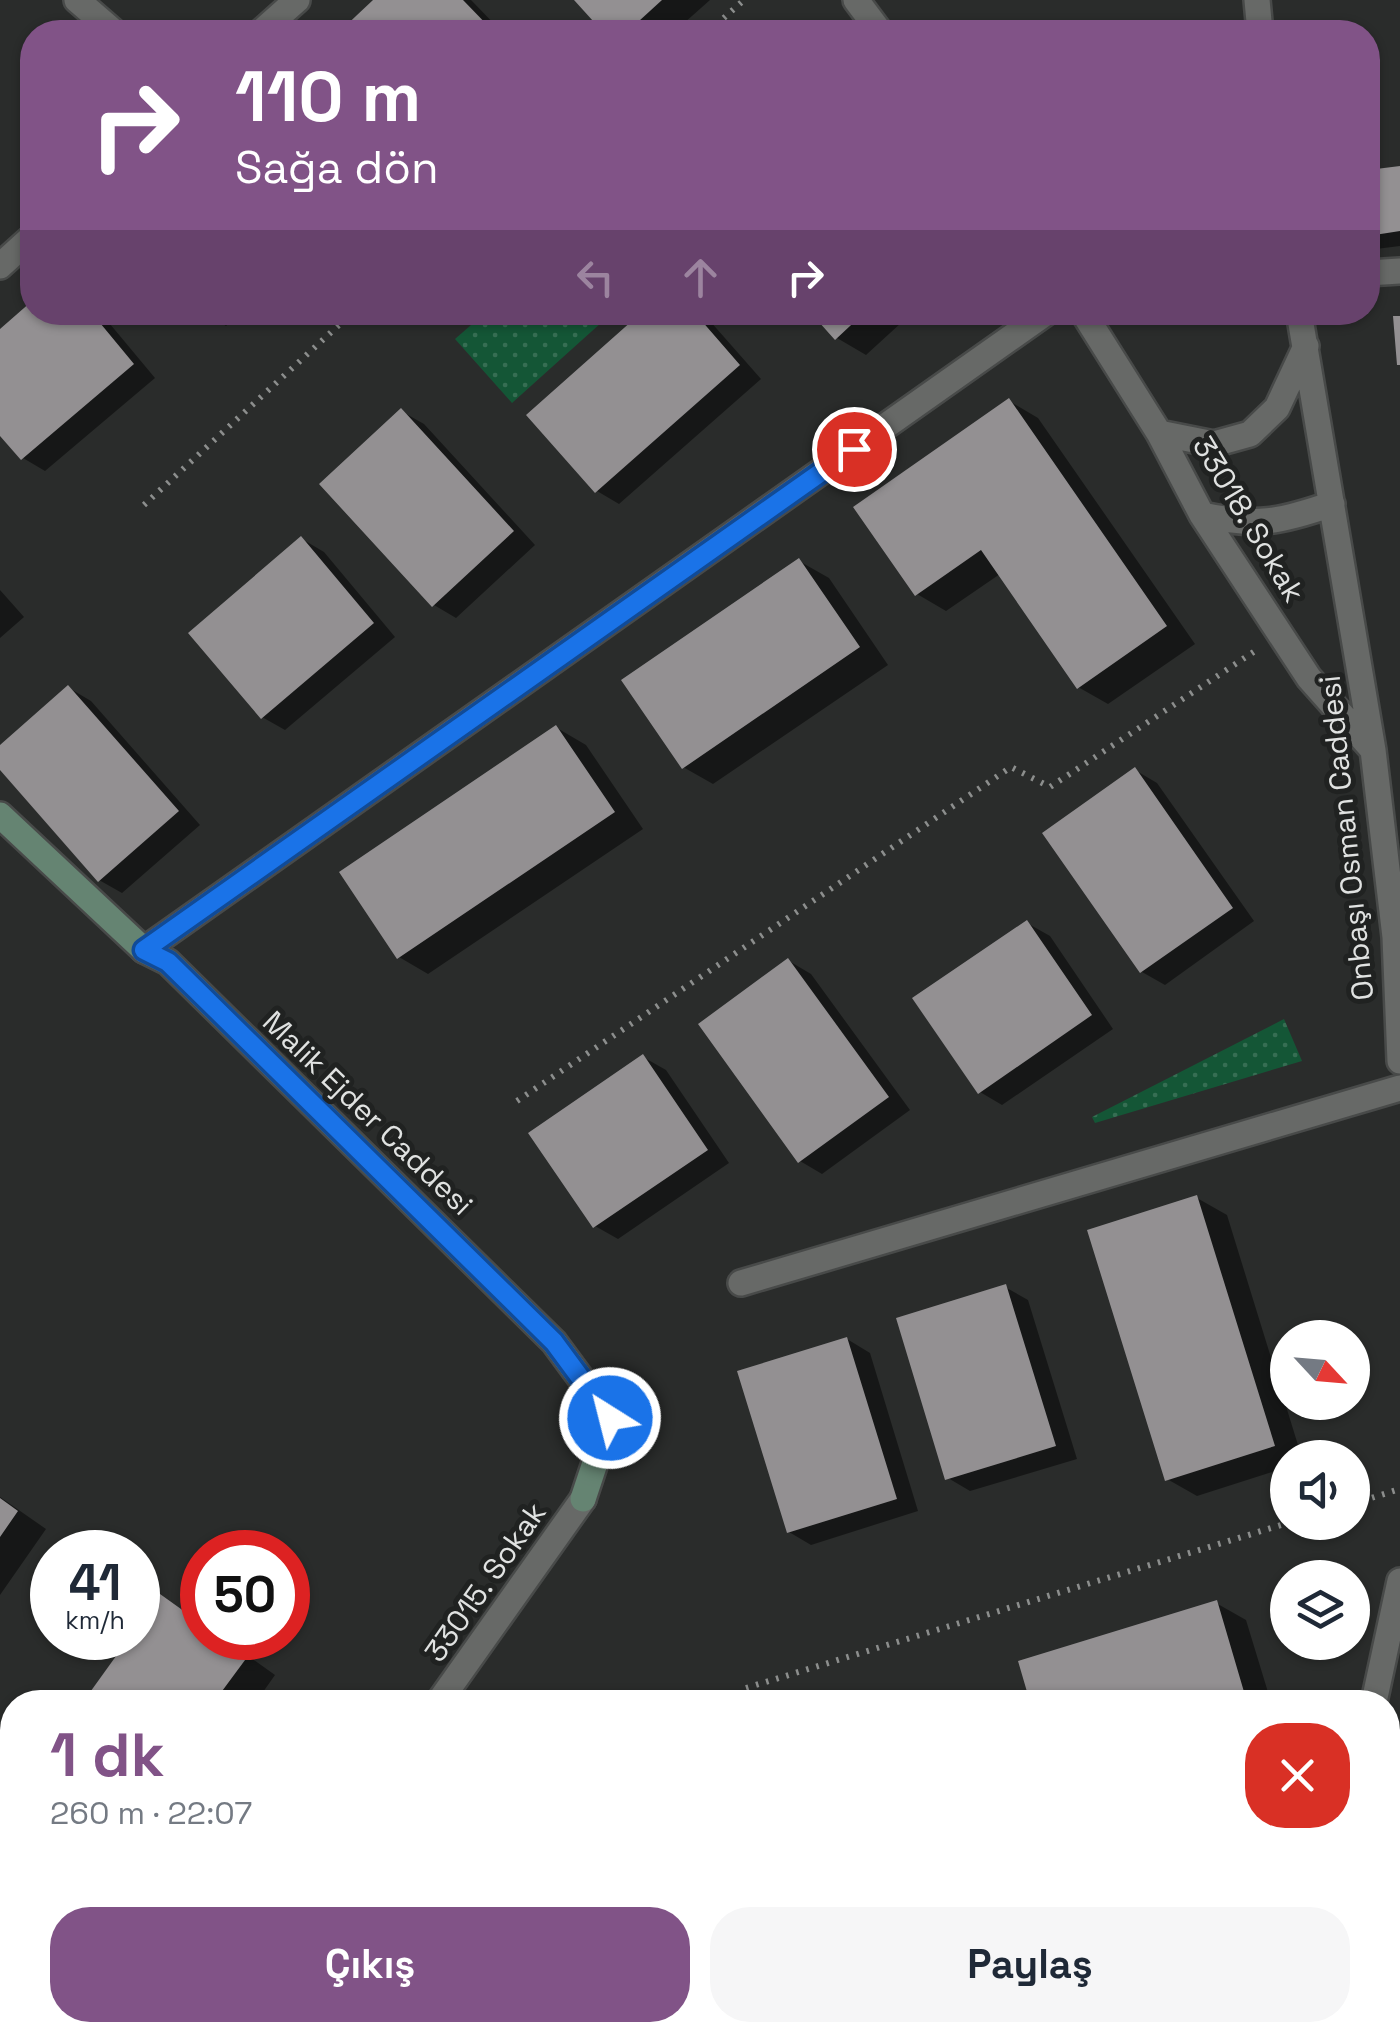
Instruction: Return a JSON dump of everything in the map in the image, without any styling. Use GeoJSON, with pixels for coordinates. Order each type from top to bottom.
{"type":"FeatureCollection","features":[{"type":"Feature","properties":{"kind":"main road","name":"Malik Ejder Caddesi"},"geometry":{"type":"LineString","coordinates":[[0,814],[144,950],[168,962],[554,1342],[610,1418],[583,1499]]}},
{"type":"Feature","properties":{"kind":"street"},"geometry":{"type":"LineString","coordinates":[[77,0],[100,20]]}},
{"type":"Feature","properties":{"kind":"street"},"geometry":{"type":"LineString","coordinates":[[274,20],[297,0]]}},
{"type":"Feature","properties":{"kind":"street"},"geometry":{"type":"LineString","coordinates":[[0,266],[20,247]]}},
{"type":"Feature","properties":{"kind":"street"},"geometry":{"type":"LineString","coordinates":[[144,950],[1029,325]]}},
{"type":"Feature","properties":{"kind":"street","name":"33018. Sokak"},"geometry":{"type":"LineString","coordinates":[[1091,325],[1159,432],[1202,515],[1309,678],[1373,750]]}},
{"type":"Feature","properties":{"kind":"street","name":"Onbaşı Osman Caddesi"},"geometry":{"type":"LineString","coordinates":[[1302,325],[1373,750],[1398,936],[1400,1061]]}},
{"type":"Feature","properties":{"kind":"street"},"geometry":{"type":"LineString","coordinates":[[1159,432],[1214,444],[1250,434],[1276,408],[1306,346]]}},
{"type":"Feature","properties":{"kind":"street"},"geometry":{"type":"LineString","coordinates":[[1202,515],[1236,522],[1271,522],[1332,504]]}},
{"type":"Feature","properties":{"kind":"street"},"geometry":{"type":"LineString","coordinates":[[741,1282],[1400,1088]]}},
{"type":"Feature","properties":{"kind":"street","name":"33015. Sokak"},"geometry":{"type":"LineString","coordinates":[[448,1690],[583,1499]]}},
{"type":"Feature","properties":{"kind":"street"},"geometry":{"type":"LineString","coordinates":[[1377,1690],[1400,1580]]}},
{"type":"Feature","properties":{"kind":"path"},"geometry":{"type":"LineString","coordinates":[[722,20],[744,0]]}},
{"type":"Feature","properties":{"kind":"path"},"geometry":{"type":"LineString","coordinates":[[144,505],[339,325]]}},
{"type":"Feature","properties":{"kind":"path"},"geometry":{"type":"LineString","coordinates":[[517,1102],[1011,767],[1050,786],[1282,634]]}},
{"type":"Feature","properties":{"kind":"path"},"geometry":{"type":"LineString","coordinates":[[1370,1499],[1400,1490]]}},
{"type":"Feature","properties":{"kind":"path"},"geometry":{"type":"LineString","coordinates":[[746,1688],[1270,1528]]}},
{"type":"Feature","properties":{"kind":"green space"},"geometry":{"type":"Polygon","coordinates":[[[471,325],[599,325],[512,403],[455,339],[471,325]]]}},
{"type":"Feature","properties":{"kind":"green space"},"geometry":{"type":"Polygon","coordinates":[[[1284,1019],[1302,1061],[1095,1123],[1092,1117],[1284,1019]]]}},
{"type":"Feature","properties":{"kind":"building"},"geometry":{"type":"Polygon","coordinates":[[[373,0],[463,0],[482,20],[352,20],[373,0]]]}},
{"type":"Feature","properties":{"kind":"building"},"geometry":{"type":"Polygon","coordinates":[[[574,0],[662,0],[640,20],[592,20],[574,0]]]}},
{"type":"Feature","properties":{"kind":"building"},"geometry":{"type":"Polygon","coordinates":[[[1400,166],[1400,231],[1380,234],[1380,168],[1400,166]]]}},
{"type":"Feature","properties":{"kind":"building"},"geometry":{"type":"Polygon","coordinates":[[[20,312],[20,325],[102,325],[134,364],[21,460],[0,436],[0,329],[20,312]]]}},
{"type":"Feature","properties":{"kind":"building"},"geometry":{"type":"Polygon","coordinates":[[[1393,316],[1400,316],[1400,365],[1397,365],[1393,316]]]}},
{"type":"Feature","properties":{"kind":"building"},"geometry":{"type":"Polygon","coordinates":[[[627,325],[705,325],[740,365],[595,493],[526,415],[627,325]]]}},
{"type":"Feature","properties":{"kind":"building"},"geometry":{"type":"Polygon","coordinates":[[[822,325],[851,325],[835,340],[822,325]]]}},
{"type":"Feature","properties":{"kind":"building"},"geometry":{"type":"Polygon","coordinates":[[[1009,398],[1167,626],[1077,689],[981,550],[915,596],[853,507],[1009,398]]]}},
{"type":"Feature","properties":{"kind":"building"},"geometry":{"type":"Polygon","coordinates":[[[401,408],[514,531],[432,607],[319,484],[401,408]]]}},
{"type":"Feature","properties":{"kind":"building"},"geometry":{"type":"Polygon","coordinates":[[[301,536],[374,623],[261,719],[188,633],[301,536]]]}},
{"type":"Feature","properties":{"kind":"building"},"geometry":{"type":"Polygon","coordinates":[[[799,558],[860,647],[682,769],[621,680],[799,558]]]}},
{"type":"Feature","properties":{"kind":"building"},"geometry":{"type":"Polygon","coordinates":[[[68,685],[179,811],[98,882],[0,770],[0,745],[68,685]]]}},
{"type":"Feature","properties":{"kind":"building"},"geometry":{"type":"Polygon","coordinates":[[[556,725],[615,812],[397,959],[339,872],[556,725]]]}},
{"type":"Feature","properties":{"kind":"building"},"geometry":{"type":"Polygon","coordinates":[[[1135,767],[1233,908],[1140,973],[1042,833],[1135,767]]]}},
{"type":"Feature","properties":{"kind":"building"},"geometry":{"type":"Polygon","coordinates":[[[1027,920],[1092,1015],[978,1094],[912,998],[1027,920]]]}},
{"type":"Feature","properties":{"kind":"building"},"geometry":{"type":"Polygon","coordinates":[[[788,958],[889,1097],[798,1163],[698,1024],[788,958]]]}},
{"type":"Feature","properties":{"kind":"building"},"geometry":{"type":"Polygon","coordinates":[[[643,1054],[708,1150],[593,1228],[528,1133],[643,1054]]]}},
{"type":"Feature","properties":{"kind":"building"},"geometry":{"type":"Polygon","coordinates":[[[1197,1195],[1273,1440],[1270,1448],[1165,1481],[1087,1230],[1197,1195]]]}},
{"type":"Feature","properties":{"kind":"building"},"geometry":{"type":"Polygon","coordinates":[[[1006,1284],[1056,1446],[945,1480],[896,1318],[1006,1284]]]}},
{"type":"Feature","properties":{"kind":"building"},"geometry":{"type":"Polygon","coordinates":[[[847,1337],[897,1499],[787,1533],[737,1371],[847,1337]]]}},
{"type":"Feature","properties":{"kind":"building"},"geometry":{"type":"Polygon","coordinates":[[[0,1498],[18,1511],[0,1537],[0,1498]]]}},
{"type":"Feature","properties":{"kind":"building"},"geometry":{"type":"Polygon","coordinates":[[[160,1594],[180,1608],[180,1660],[245,1660],[223,1690],[92,1690],[113,1660],[160,1660],[160,1594]]]}},
{"type":"Feature","properties":{"kind":"building"},"geometry":{"type":"Polygon","coordinates":[[[1217,1600],[1243,1690],[1026,1690],[1018,1661],[1217,1600]]]}},
{"type":"Feature","properties":{"kind":"route"},"geometry":{"type":"LineString","coordinates":[[610,1418],[554,1342],[168,962],[144,950],[854,449]]}}]}
